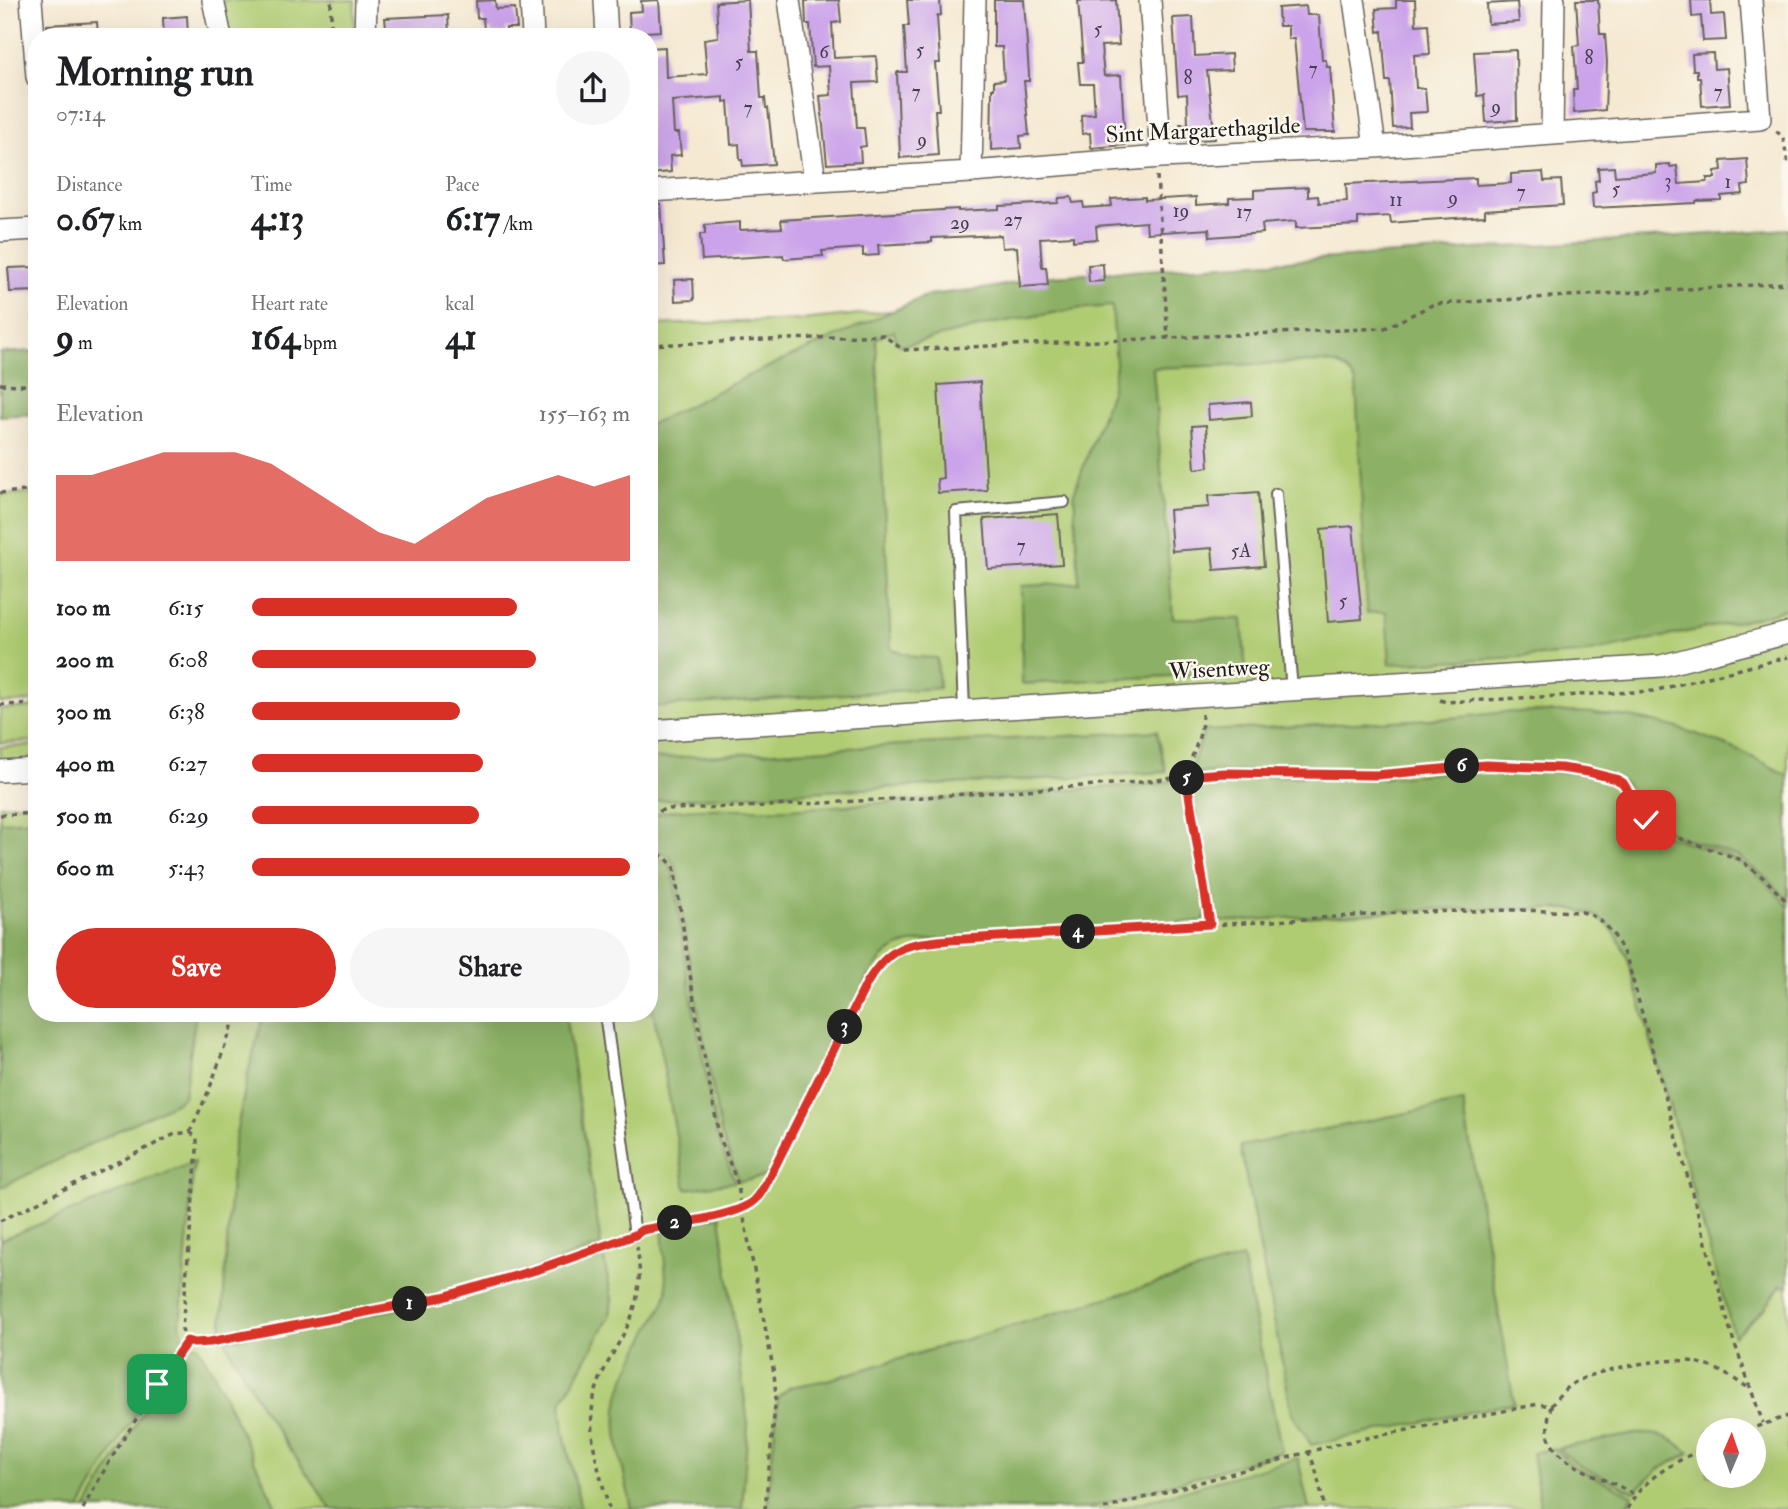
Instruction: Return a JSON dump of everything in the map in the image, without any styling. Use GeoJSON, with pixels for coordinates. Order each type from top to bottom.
{"type":"FeatureCollection","features":[{"type":"Feature","properties":{"kind":"street"},"geometry":{"type":"LineString","coordinates":[[31,0],[33,28]]}},
{"type":"Feature","properties":{"kind":"street"},"geometry":{"type":"LineString","coordinates":[[213,0],[219,28]]}},
{"type":"Feature","properties":{"kind":"street"},"geometry":{"type":"LineString","coordinates":[[365,28],[366,0]]}},
{"type":"Feature","properties":{"kind":"street"},"geometry":{"type":"LineString","coordinates":[[531,0],[533,28]]}},
{"type":"Feature","properties":{"kind":"street"},"geometry":{"type":"LineString","coordinates":[[605,0],[607,28]]}},
{"type":"Feature","properties":{"kind":"street"},"geometry":{"type":"LineString","coordinates":[[789,0],[815,181]]}},
{"type":"Feature","properties":{"kind":"street"},"geometry":{"type":"LineString","coordinates":[[971,172],[975,0]]}},
{"type":"Feature","properties":{"kind":"street"},"geometry":{"type":"LineString","coordinates":[[1150,0],[1161,157]]}},
{"type":"Feature","properties":{"kind":"street"},"geometry":{"type":"LineString","coordinates":[[1354,0],[1376,147]]}},
{"type":"Feature","properties":{"kind":"street"},"geometry":{"type":"LineString","coordinates":[[1552,134],[1555,0]]}},
{"type":"Feature","properties":{"kind":"street"},"geometry":{"type":"LineString","coordinates":[[1751,0],[1760,119]]}},
{"type":"Feature","properties":{"kind":"street","name":"Sint Margarethagilde"},"geometry":{"type":"LineString","coordinates":[[658,190],[971,172],[1161,157],[1376,147],[1760,119]]}},
{"type":"Feature","properties":{"kind":"street"},"geometry":{"type":"LineString","coordinates":[[0,231],[28,229]]}},
{"type":"Feature","properties":{"kind":"street","name":"Wisentweg"},"geometry":{"type":"LineString","coordinates":[[658,730],[1661,667],[1788,632]]}},
{"type":"Feature","properties":{"kind":"street"},"geometry":{"type":"LineString","coordinates":[[0,771],[28,769]]}},
{"type":"Feature","properties":{"kind":"lane"},"geometry":{"type":"LineString","coordinates":[[1276,494],[1292,691]]}},
{"type":"Feature","properties":{"kind":"lane"},"geometry":{"type":"LineString","coordinates":[[964,710],[956,512],[1064,502]]}},
{"type":"Feature","properties":{"kind":"lane"},"geometry":{"type":"LineString","coordinates":[[606,1022],[635,1235]]}},
{"type":"Feature","properties":{"kind":"path"},"geometry":{"type":"LineString","coordinates":[[331,0],[331,28]]}},
{"type":"Feature","properties":{"kind":"path"},"geometry":{"type":"LineString","coordinates":[[1760,119],[1783,137],[1788,164]]}},
{"type":"Feature","properties":{"kind":"path"},"geometry":{"type":"LineString","coordinates":[[1161,157],[1157,174],[1168,338]]}},
{"type":"Feature","properties":{"kind":"path"},"geometry":{"type":"LineString","coordinates":[[658,345],[883,335],[904,349],[1385,328],[1434,304],[1788,283]]}},
{"type":"Feature","properties":{"kind":"path"},"geometry":{"type":"LineString","coordinates":[[0,384],[28,386]]}},
{"type":"Feature","properties":{"kind":"path"},"geometry":{"type":"LineString","coordinates":[[0,492],[28,490]]}},
{"type":"Feature","properties":{"kind":"path"},"geometry":{"type":"LineString","coordinates":[[0,705],[28,704]]}},
{"type":"Feature","properties":{"kind":"path"},"geometry":{"type":"LineString","coordinates":[[1202,709],[1201,736],[1186,776],[1210,924]]}},
{"type":"Feature","properties":{"kind":"path"},"geometry":{"type":"LineString","coordinates":[[658,811],[895,799],[1140,782],[1224,773],[1376,775],[1486,765],[1588,772],[1623,783],[1646,820],[1662,830],[1726,853],[1745,863],[1788,903]]}},
{"type":"Feature","properties":{"kind":"path"},"geometry":{"type":"LineString","coordinates":[[0,815],[28,813]]}},
{"type":"Feature","properties":{"kind":"path"},"geometry":{"type":"LineString","coordinates":[[658,854],[665,857],[674,867],[691,986],[719,1135],[735,1173],[768,1334],[776,1384],[765,1509]]}},
{"type":"Feature","properties":{"kind":"path"},"geometry":{"type":"LineString","coordinates":[[187,1341],[210,1342],[430,1300],[539,1269],[635,1235],[642,1230],[743,1208],[757,1199],[765,1185],[867,983],[880,963],[900,947],[949,940],[1412,912],[1582,912],[1606,925],[1619,941],[1628,963],[1709,1258],[1749,1388],[1761,1418]]}},
{"type":"Feature","properties":{"kind":"path"},"geometry":{"type":"LineString","coordinates":[[190,1132],[209,1090],[234,1022]]}},
{"type":"Feature","properties":{"kind":"path"},"geometry":{"type":"LineString","coordinates":[[0,1221],[175,1134],[190,1132],[197,1138],[197,1150],[182,1329],[187,1341]]}},
{"type":"Feature","properties":{"kind":"path"},"geometry":{"type":"LineString","coordinates":[[609,1509],[594,1447],[592,1406],[601,1377],[626,1330],[636,1301],[640,1270],[635,1235]]}},
{"type":"Feature","properties":{"kind":"path"},"geometry":{"type":"LineString","coordinates":[[83,1509],[146,1402],[187,1341]]}},
{"type":"Feature","properties":{"kind":"path"},"geometry":{"type":"LineString","coordinates":[[1634,1495],[1583,1470],[1560,1452],[1549,1435],[1551,1406],[1563,1390],[1575,1382],[1656,1360],[1696,1362],[1749,1388]]}},
{"type":"Feature","properties":{"kind":"path"},"geometry":{"type":"LineString","coordinates":[[1104,1509],[1308,1451],[1539,1404],[1551,1406]]}},
{"type":"Feature","properties":{"kind":"path"},"geometry":{"type":"LineString","coordinates":[[1766,1422],[1788,1416]]}},
{"type":"Feature","properties":{"kind":"path"},"geometry":{"type":"LineString","coordinates":[[1308,1451],[1315,1467],[1325,1509]]}},
{"type":"Feature","properties":{"kind":"path"},"geometry":{"type":"LineString","coordinates":[[1627,1509],[1643,1485],[1664,1469],[1696,1452]]}},
{"type":"Feature","properties":{"kind":"green space"},"geometry":{"type":"Polygon","coordinates":[[[222,0],[355,0],[354,28],[227,28],[222,0]]]}},
{"type":"Feature","properties":{"kind":"green space"},"geometry":{"type":"Polygon","coordinates":[[[1788,229],[1788,608],[1760,617],[1580,654],[1390,664],[1386,612],[1367,613],[1356,383],[1349,372],[1336,364],[1318,362],[1153,368],[1173,618],[1242,619],[1246,672],[1022,684],[1021,586],[1079,583],[1074,493],[1112,388],[1116,365],[1112,306],[1076,309],[995,323],[902,346],[896,342],[894,331],[876,338],[891,649],[915,657],[937,658],[939,688],[658,706],[658,421],[748,376],[928,295],[989,288],[1052,276],[1788,229]]]}},
{"type":"Feature","properties":{"kind":"green space"},"geometry":{"type":"Polygon","coordinates":[[[1788,239],[1788,1509],[0,1509],[0,805],[28,803],[28,1022],[658,1022],[658,325],[801,320],[970,303],[1788,239]]]}},
{"type":"Feature","properties":{"kind":"green space"},"geometry":{"type":"Polygon","coordinates":[[[28,351],[28,414],[0,416],[0,353],[28,351]]]}},
{"type":"Feature","properties":{"kind":"green space"},"geometry":{"type":"Polygon","coordinates":[[[28,493],[28,701],[0,703],[0,495],[28,493]]]}},
{"type":"Feature","properties":{"kind":"green space"},"geometry":{"type":"Polygon","coordinates":[[[28,707],[28,741],[0,743],[0,709],[28,707]]]}},
{"type":"Feature","properties":{"kind":"green space"},"geometry":{"type":"Polygon","coordinates":[[[1507,712],[1593,713],[1653,722],[1723,744],[1788,776],[1788,900],[1765,877],[1739,857],[1675,835],[1656,824],[1639,808],[1625,783],[1614,776],[1593,771],[1560,766],[1491,763],[1318,773],[1219,771],[1189,774],[1204,731],[1450,718],[1507,712]]]}},
{"type":"Feature","properties":{"kind":"green space"},"geometry":{"type":"Polygon","coordinates":[[[1157,731],[1166,772],[658,800],[658,759],[1157,731]]]}},
{"type":"Feature","properties":{"kind":"green space"},"geometry":{"type":"Polygon","coordinates":[[[28,745],[28,761],[0,763],[0,747],[28,745]]]}},
{"type":"Feature","properties":{"kind":"green space"},"geometry":{"type":"Polygon","coordinates":[[[1495,767],[1580,773],[1617,782],[1622,785],[1642,818],[1652,827],[1743,864],[1764,880],[1788,906],[1788,1288],[1781,1285],[1765,1308],[1734,1336],[1629,963],[1620,941],[1608,925],[1591,914],[1568,909],[1441,909],[1216,922],[1211,916],[1189,777],[1224,775],[1384,778],[1495,767]]]}},
{"type":"Feature","properties":{"kind":"green space"},"geometry":{"type":"Polygon","coordinates":[[[1185,779],[1207,909],[1202,921],[929,940],[894,949],[878,964],[861,990],[768,1176],[739,1181],[721,1134],[675,865],[669,856],[658,852],[658,813],[679,810],[787,809],[1152,784],[1185,779]]]}},
{"type":"Feature","properties":{"kind":"green space"},"geometry":{"type":"Polygon","coordinates":[[[28,820],[28,1022],[195,1022],[184,1096],[175,1103],[0,1188],[0,822],[28,820]]]}},
{"type":"Feature","properties":{"kind":"green space"},"geometry":{"type":"Polygon","coordinates":[[[658,858],[669,863],[673,873],[687,972],[717,1135],[735,1182],[686,1189],[655,1022],[658,1022],[658,858]]]}},
{"type":"Feature","properties":{"kind":"green space"},"geometry":{"type":"Polygon","coordinates":[[[262,1022],[566,1022],[601,1245],[543,1266],[429,1299],[221,1339],[233,1149],[262,1022]]]}},
{"type":"Feature","properties":{"kind":"green space"},"geometry":{"type":"Polygon","coordinates":[[[1463,1102],[1514,1403],[1311,1445],[1292,1413],[1240,1146],[1463,1102]]]}},
{"type":"Feature","properties":{"kind":"green space"},"geometry":{"type":"Polygon","coordinates":[[[194,1162],[180,1325],[184,1340],[121,1437],[80,1509],[0,1509],[0,1240],[194,1162]]]}},
{"type":"Feature","properties":{"kind":"green space"},"geometry":{"type":"Polygon","coordinates":[[[720,1216],[748,1424],[742,1509],[632,1509],[620,1452],[617,1410],[627,1373],[664,1302],[667,1291],[662,1228],[720,1216]]]}},
{"type":"Feature","properties":{"kind":"green space"},"geometry":{"type":"Polygon","coordinates":[[[602,1249],[612,1299],[610,1316],[561,1404],[564,1433],[581,1509],[331,1509],[264,1411],[225,1341],[430,1302],[602,1249]]]}},
{"type":"Feature","properties":{"kind":"green space"},"geometry":{"type":"Polygon","coordinates":[[[1242,1258],[1282,1452],[1085,1509],[767,1509],[778,1397],[790,1387],[828,1380],[1242,1258]]]}},
{"type":"Feature","properties":{"kind":"green space"},"geometry":{"type":"Polygon","coordinates":[[[189,1344],[197,1345],[215,1376],[277,1509],[86,1509],[148,1403],[189,1344]]]}},
{"type":"Feature","properties":{"kind":"green space"},"geometry":{"type":"Polygon","coordinates":[[[1635,1434],[1665,1437],[1690,1453],[1659,1469],[1634,1492],[1576,1464],[1558,1448],[1635,1434]]]}},
{"type":"Feature","properties":{"kind":"green space"},"geometry":{"type":"Polygon","coordinates":[[[1554,1448],[1574,1467],[1632,1495],[1625,1509],[1541,1509],[1532,1453],[1554,1448]]]}},
{"type":"Feature","properties":{"kind":"green space"},"geometry":{"type":"Polygon","coordinates":[[[1298,1458],[1309,1509],[1118,1509],[1298,1458]]]}},
{"type":"Feature","properties":{"kind":"building"},"geometry":{"type":"Polygon","coordinates":[[[495,0],[496,9],[515,8],[517,28],[484,28],[483,18],[477,18],[476,1],[495,0]]]}},
{"type":"Feature","properties":{"kind":"building"},"geometry":{"type":"Polygon","coordinates":[[[659,0],[661,31],[658,31],[658,28],[630,28],[629,12],[642,11],[641,1],[659,0]]]}},
{"type":"Feature","properties":{"kind":"building"},"geometry":{"type":"Polygon","coordinates":[[[748,0],[751,51],[758,51],[761,98],[765,98],[768,108],[774,164],[743,166],[739,144],[731,145],[728,101],[724,102],[724,97],[672,101],[674,133],[679,133],[681,155],[670,156],[671,172],[658,173],[658,47],[665,47],[666,77],[707,74],[704,39],[718,37],[716,2],[748,0]]]}},
{"type":"Feature","properties":{"kind":"building"},"geometry":{"type":"Polygon","coordinates":[[[839,0],[841,22],[832,23],[834,58],[876,56],[878,82],[854,83],[857,128],[864,128],[866,146],[860,147],[861,162],[827,164],[820,96],[831,95],[829,66],[813,67],[810,24],[806,24],[805,1],[839,0]]]}},
{"type":"Feature","properties":{"kind":"building"},"geometry":{"type":"Polygon","coordinates":[[[907,0],[940,0],[941,15],[937,16],[940,63],[935,63],[939,110],[935,110],[938,155],[900,158],[897,72],[907,72],[904,26],[909,26],[907,0]]]}},
{"type":"Feature","properties":{"kind":"building"},"geometry":{"type":"Polygon","coordinates":[[[994,0],[1024,0],[1029,81],[1024,81],[1029,135],[1020,136],[1021,148],[991,150],[992,89],[994,81],[1004,80],[1002,47],[994,47],[994,0]]]}},
{"type":"Feature","properties":{"kind":"building"},"geometry":{"type":"Polygon","coordinates":[[[1116,0],[1119,45],[1101,46],[1104,76],[1121,75],[1125,145],[1091,148],[1090,133],[1082,134],[1081,115],[1095,114],[1093,84],[1080,84],[1078,62],[1083,62],[1078,1],[1116,0]]]}},
{"type":"Feature","properties":{"kind":"building"},"geometry":{"type":"Polygon","coordinates":[[[1396,0],[1415,0],[1416,25],[1428,24],[1430,54],[1414,55],[1416,88],[1425,88],[1427,112],[1409,113],[1410,127],[1393,128],[1390,81],[1386,81],[1382,31],[1378,32],[1376,9],[1396,8],[1396,0]]]}},
{"type":"Feature","properties":{"kind":"building"},"geometry":{"type":"Polygon","coordinates":[[[1576,0],[1598,0],[1600,34],[1605,34],[1607,62],[1605,110],[1574,113],[1573,90],[1577,90],[1574,46],[1579,45],[1576,0]]]}},
{"type":"Feature","properties":{"kind":"building"},"geometry":{"type":"Polygon","coordinates":[[[1691,0],[1710,0],[1711,15],[1724,14],[1726,40],[1703,41],[1701,16],[1692,17],[1691,0]]]}},
{"type":"Feature","properties":{"kind":"building"},"geometry":{"type":"Polygon","coordinates":[[[1517,2],[1519,22],[1488,24],[1487,4],[1517,2]]]}},
{"type":"Feature","properties":{"kind":"building"},"geometry":{"type":"Polygon","coordinates":[[[1306,6],[1307,15],[1319,15],[1322,60],[1326,60],[1327,67],[1330,67],[1335,132],[1303,132],[1294,38],[1288,39],[1288,26],[1279,26],[1278,8],[1306,6]]]}},
{"type":"Feature","properties":{"kind":"building"},"geometry":{"type":"Polygon","coordinates":[[[448,15],[449,28],[386,28],[385,18],[448,15]]]}},
{"type":"Feature","properties":{"kind":"building"},"geometry":{"type":"Polygon","coordinates":[[[187,16],[188,28],[164,28],[163,18],[187,16]]]}},
{"type":"Feature","properties":{"kind":"building"},"geometry":{"type":"Polygon","coordinates":[[[1193,17],[1195,56],[1231,54],[1232,70],[1207,71],[1215,139],[1181,141],[1180,124],[1188,124],[1187,94],[1178,95],[1173,18],[1193,17]]]}},
{"type":"Feature","properties":{"kind":"building"},"geometry":{"type":"Polygon","coordinates":[[[97,22],[97,28],[47,28],[47,25],[97,22]]]}},
{"type":"Feature","properties":{"kind":"building"},"geometry":{"type":"Polygon","coordinates":[[[1516,50],[1517,120],[1486,122],[1484,95],[1477,96],[1474,52],[1516,50]]]}},
{"type":"Feature","properties":{"kind":"building"},"geometry":{"type":"Polygon","coordinates":[[[1713,53],[1714,69],[1727,68],[1730,104],[1702,106],[1700,77],[1697,77],[1697,70],[1693,70],[1692,54],[1713,53]]]}},
{"type":"Feature","properties":{"kind":"building"},"geometry":{"type":"Polygon","coordinates":[[[1747,159],[1749,185],[1742,186],[1743,194],[1721,196],[1721,200],[1696,203],[1593,208],[1592,193],[1596,192],[1595,181],[1599,180],[1598,168],[1614,167],[1615,176],[1656,173],[1656,165],[1670,164],[1670,167],[1677,166],[1679,184],[1707,182],[1707,178],[1715,178],[1715,171],[1722,170],[1721,161],[1747,159]]]}},
{"type":"Feature","properties":{"kind":"building"},"geometry":{"type":"Polygon","coordinates":[[[1543,172],[1544,181],[1561,180],[1563,205],[1485,210],[1485,216],[1391,223],[1390,216],[1358,218],[1358,225],[1296,228],[1296,221],[1262,224],[1263,233],[1210,237],[1209,229],[1147,233],[1146,222],[1096,226],[1097,239],[1073,241],[1073,236],[1040,238],[1042,267],[1046,267],[1048,285],[1020,287],[1017,247],[1002,248],[1001,235],[932,238],[932,242],[878,245],[879,255],[863,256],[863,248],[822,251],[823,256],[784,259],[783,255],[702,260],[700,234],[705,234],[705,225],[740,222],[740,230],[782,228],[781,220],[999,209],[999,206],[1058,203],[1059,198],[1071,197],[1073,203],[1083,202],[1084,208],[1112,206],[1111,199],[1145,197],[1145,200],[1196,197],[1196,205],[1229,203],[1229,198],[1254,197],[1254,190],[1308,187],[1308,197],[1318,196],[1319,203],[1347,201],[1346,184],[1476,178],[1476,185],[1511,183],[1511,174],[1543,172]]]}},
{"type":"Feature","properties":{"kind":"building"},"geometry":{"type":"Polygon","coordinates":[[[658,204],[661,204],[665,265],[658,265],[658,204]]]}},
{"type":"Feature","properties":{"kind":"building"},"geometry":{"type":"Polygon","coordinates":[[[1103,264],[1104,281],[1089,282],[1088,265],[1103,264]]]}},
{"type":"Feature","properties":{"kind":"building"},"geometry":{"type":"Polygon","coordinates":[[[28,267],[28,291],[10,292],[8,268],[28,267]]]}},
{"type":"Feature","properties":{"kind":"building"},"geometry":{"type":"Polygon","coordinates":[[[693,279],[694,300],[675,301],[674,280],[693,279]]]}},
{"type":"Feature","properties":{"kind":"building"},"geometry":{"type":"Polygon","coordinates":[[[980,382],[987,490],[938,493],[937,479],[943,478],[938,385],[980,382]]]}},
{"type":"Feature","properties":{"kind":"building"},"geometry":{"type":"Polygon","coordinates":[[[1251,402],[1252,416],[1209,420],[1208,405],[1251,402]]]}},
{"type":"Feature","properties":{"kind":"building"},"geometry":{"type":"Polygon","coordinates":[[[1206,425],[1209,467],[1195,469],[1192,426],[1206,425]]]}},
{"type":"Feature","properties":{"kind":"building"},"geometry":{"type":"Polygon","coordinates":[[[1258,492],[1264,566],[1214,570],[1212,548],[1172,551],[1169,510],[1209,507],[1208,496],[1258,492]]]}},
{"type":"Feature","properties":{"kind":"building"},"geometry":{"type":"Polygon","coordinates":[[[1058,514],[1062,564],[988,569],[984,519],[1058,514]]]}},
{"type":"Feature","properties":{"kind":"building"},"geometry":{"type":"Polygon","coordinates":[[[1353,526],[1362,619],[1328,622],[1321,529],[1353,526]]]}},
{"type":"Feature","properties":{"kind":"route"},"geometry":{"type":"LineString","coordinates":[[157,1384],[187,1341],[210,1342],[420,1303],[539,1269],[635,1235],[642,1230],[720,1215],[751,1204],[757,1199],[774,1168],[867,983],[890,953],[906,945],[949,940],[1210,924],[1186,776],[1224,773],[1376,775],[1486,765],[1561,768],[1588,772],[1623,783],[1646,820]]}}]}
